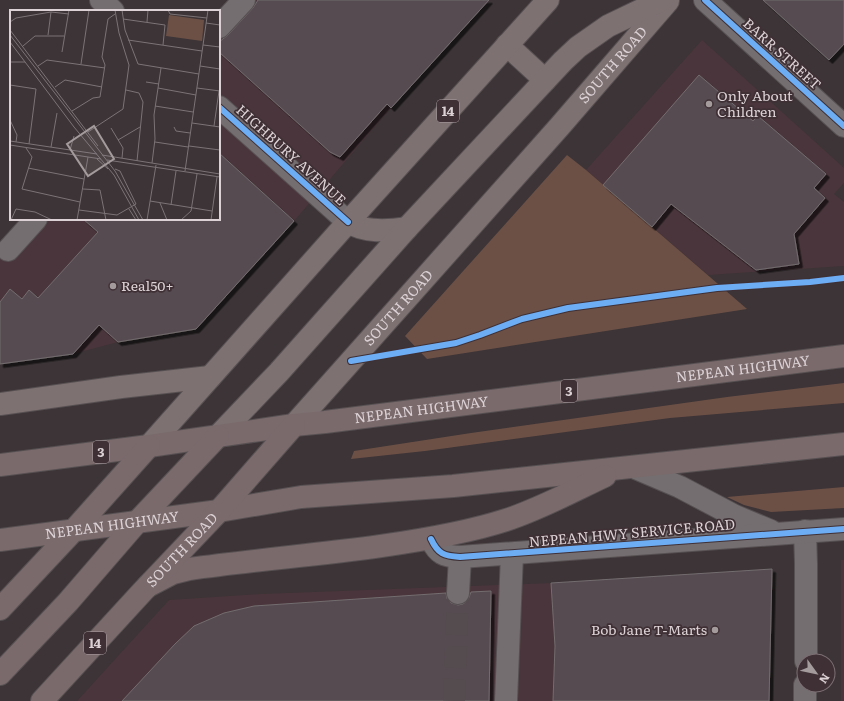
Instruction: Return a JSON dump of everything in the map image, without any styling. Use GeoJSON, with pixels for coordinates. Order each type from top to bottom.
{"type":"FeatureCollection","features":[{"type":"Feature","properties":{"kind":"highway","name":"NEPEAN HIGHWAY"},"geometry":{"type":"LineString","coordinates":[[0,465],[260,431],[294,425],[844,356]]}},
{"type":"Feature","properties":{"kind":"highway","name":"SOUTH ROAD"},"geometry":{"type":"LineString","coordinates":[[42,701],[219,511],[294,425]]}},
{"type":"Feature","properties":{"kind":"highway"},"geometry":{"type":"LineString","coordinates":[[0,674],[68,602],[138,522],[218,436]]}},
{"type":"Feature","properties":{"kind":"highway","name":"NEPEAN HIGHWAY"},"geometry":{"type":"LineString","coordinates":[[0,540],[219,511],[301,497],[453,486],[844,444]]}},
{"type":"Feature","properties":{"kind":"highway","name":"14"},"geometry":{"type":"LineString","coordinates":[[0,609],[74,530],[149,446]]}},
{"type":"Feature","properties":{"kind":"highway"},"geometry":{"type":"LineString","coordinates":[[148,586],[173,573],[189,569],[336,552],[430,539],[506,520],[626,468]]}},
{"type":"Feature","properties":{"kind":"main road","name":"14"},"geometry":{"type":"LineString","coordinates":[[149,446],[548,0]]}},
{"type":"Feature","properties":{"kind":"main road"},"geometry":{"type":"LineString","coordinates":[[218,436],[279,372],[408,228],[563,61],[593,36],[623,18],[662,0]]}},
{"type":"Feature","properties":{"kind":"main road","name":"SOUTH ROAD"},"geometry":{"type":"LineString","coordinates":[[294,425],[560,126],[669,0]]}},
{"type":"Feature","properties":{"kind":"main road"},"geometry":{"type":"LineString","coordinates":[[507,45],[545,80]]}},
{"type":"Feature","properties":{"kind":"main road"},"geometry":{"type":"LineString","coordinates":[[348,222],[357,227],[373,230],[408,228]]}},
{"type":"Feature","properties":{"kind":"main road"},"geometry":{"type":"LineString","coordinates":[[0,404],[210,377]]}},
{"type":"Feature","properties":{"kind":"street"},"geometry":{"type":"LineString","coordinates":[[101,0],[112,10]]}},
{"type":"Feature","properties":{"kind":"street"},"geometry":{"type":"LineString","coordinates":[[220,26],[244,0]]}},
{"type":"Feature","properties":{"kind":"street","name":"BARR STREET"},"geometry":{"type":"LineString","coordinates":[[705,0],[844,126]]}},
{"type":"Feature","properties":{"kind":"street","name":"HIGHBURY AVENUE"},"geometry":{"type":"LineString","coordinates":[[220,108],[348,222]]}},
{"type":"Feature","properties":{"kind":"street"},"geometry":{"type":"LineString","coordinates":[[8,250],[35,220]]}},
{"type":"Feature","properties":{"kind":"street","name":"NEPEAN HWY SERVICE ROAD"},"geometry":{"type":"LineString","coordinates":[[626,468],[680,487],[735,516],[776,533]]}},
{"type":"Feature","properties":{"kind":"street","name":"NEPEAN HWY SERVICE ROAD"},"geometry":{"type":"LineString","coordinates":[[430,539],[439,552],[448,556],[460,557],[844,529]]}},
{"type":"Feature","properties":{"kind":"street"},"geometry":{"type":"LineString","coordinates":[[805,531],[806,653]]}},
{"type":"Feature","properties":{"kind":"street"},"geometry":{"type":"LineString","coordinates":[[506,701],[512,554]]}},
{"type":"Feature","properties":{"kind":"street"},"geometry":{"type":"LineString","coordinates":[[458,593],[460,557]]}},
{"type":"Feature","properties":{"kind":"shaded area"},"geometry":{"type":"Polygon","coordinates":[[[234,0],[489,0],[391,108],[294,221],[196,329],[118,342],[73,354],[0,364],[0,254],[31,220],[220,220],[220,15],[234,0]]]}},
{"type":"Feature","properties":{"kind":"shaded area","name":"Only About Children"},"geometry":{"type":"Polygon","coordinates":[[[702,40],[844,168],[844,183],[834,194],[844,202],[844,266],[708,275],[586,170],[702,40]]]}},
{"type":"Feature","properties":{"kind":"shaded area"},"geometry":{"type":"Polygon","coordinates":[[[567,155],[747,309],[427,359],[405,336],[567,155]]]}},
{"type":"Feature","properties":{"kind":"shaded area"},"geometry":{"type":"Polygon","coordinates":[[[844,383],[844,403],[670,418],[425,451],[351,459],[354,451],[727,397],[844,383]]]}},
{"type":"Feature","properties":{"kind":"shaded area"},"geometry":{"type":"Polygon","coordinates":[[[844,487],[844,508],[771,512],[744,505],[727,497],[844,487]]]}},
{"type":"Feature","properties":{"kind":"shaded area"},"geometry":{"type":"Polygon","coordinates":[[[841,560],[844,560],[844,701],[841,701],[841,560]]]}},
{"type":"Feature","properties":{"kind":"shaded area"},"geometry":{"type":"Polygon","coordinates":[[[772,569],[769,701],[77,701],[169,600],[261,594],[551,583],[772,569]]]}},
{"type":"Feature","properties":{"kind":"building"},"geometry":{"type":"Polygon","coordinates":[[[258,0],[489,0],[391,108],[387,104],[340,157],[330,152],[220,53],[220,41],[228,35],[253,8],[258,0]]]}},
{"type":"Feature","properties":{"kind":"building"},"geometry":{"type":"Polygon","coordinates":[[[763,0],[844,0],[844,44],[829,60],[763,0]]]}},
{"type":"Feature","properties":{"kind":"building","name":"Only About Children"},"geometry":{"type":"Polygon","coordinates":[[[699,75],[753,121],[758,116],[826,174],[814,188],[825,198],[794,234],[799,264],[756,270],[671,204],[652,227],[603,185],[699,75]]]}},
{"type":"Feature","properties":{"kind":"building"},"geometry":{"type":"Polygon","coordinates":[[[220,154],[294,221],[196,329],[118,342],[99,325],[73,354],[0,364],[0,302],[10,289],[22,299],[29,290],[38,298],[98,232],[84,220],[220,220],[220,154]]]}},
{"type":"Feature","properties":{"kind":"building"},"geometry":{"type":"Polygon","coordinates":[[[772,569],[769,701],[553,701],[555,646],[551,583],[772,569]]]}},
{"type":"Feature","properties":{"kind":"building"},"geometry":{"type":"Polygon","coordinates":[[[491,591],[489,701],[122,701],[175,644],[194,626],[224,613],[254,606],[446,593],[447,599],[451,603],[458,605],[463,604],[468,600],[471,592],[491,591]]]}},
{"type":"Feature","properties":{"kind":"tunnel"},"geometry":{"type":"LineString","coordinates":[[454,701],[458,593]]}},
{"type":"Feature","properties":{"kind":"cycle path"},"geometry":{"type":"LineString","coordinates":[[705,0],[844,126]]}},
{"type":"Feature","properties":{"kind":"cycle path"},"geometry":{"type":"LineString","coordinates":[[220,108],[348,222]]}},
{"type":"Feature","properties":{"kind":"cycle path"},"geometry":{"type":"LineString","coordinates":[[351,361],[456,343],[522,319],[568,308],[717,288],[810,282],[844,278]]}},
{"type":"Feature","properties":{"kind":"cycle path"},"geometry":{"type":"LineString","coordinates":[[431,539],[436,548],[442,553],[460,557],[844,529]]}},
{"type":"Feature","properties":{"kind":"place","name":"Only About Children"},"geometry":{"type":"Point","coordinates":[709,104]}},
{"type":"Feature","properties":{"kind":"place","name":"Real50+"},"geometry":{"type":"Point","coordinates":[113,286]}},
{"type":"Feature","properties":{"kind":"place","name":"Bob Jane T-Marts"},"geometry":{"type":"Point","coordinates":[715,630]}}]}
